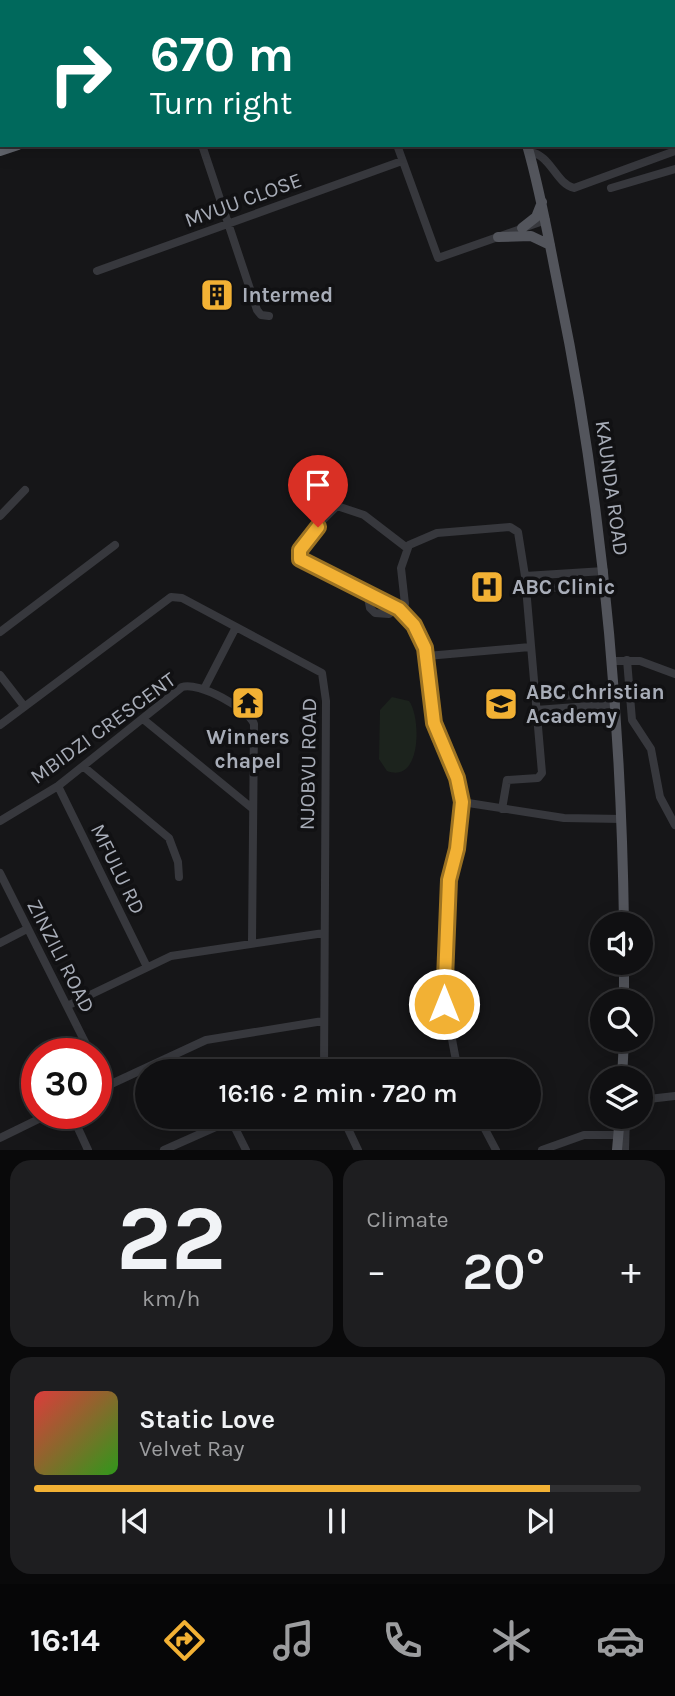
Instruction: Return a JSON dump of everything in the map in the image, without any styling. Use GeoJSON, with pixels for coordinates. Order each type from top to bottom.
{"type":"FeatureCollection","features":[{"type":"Feature","properties":{"kind":"main road","name":"KAUNDA ROAD"},"geometry":{"type":"LineString","coordinates":[[528,149],[546,220],[575,365],[604,571],[616,704],[624,912]]}},
{"type":"Feature","properties":{"kind":"main road"},"geometry":{"type":"LineString","coordinates":[[522,228],[536,216],[542,202]]}},
{"type":"Feature","properties":{"kind":"main road"},"geometry":{"type":"LineString","coordinates":[[498,237],[531,236],[550,246]]}},
{"type":"Feature","properties":{"kind":"main road"},"geometry":{"type":"LineString","coordinates":[[617,1150],[619,1129]]}},
{"type":"Feature","properties":{"kind":"street"},"geometry":{"type":"LineString","coordinates":[[203,147],[257,310],[261,315],[269,316]]}},
{"type":"Feature","properties":{"kind":"street"},"geometry":{"type":"LineString","coordinates":[[398,147],[438,258],[546,220]]}},
{"type":"Feature","properties":{"kind":"street"},"geometry":{"type":"LineString","coordinates":[[528,149],[548,162],[568,186],[574,188],[675,151]]}},
{"type":"Feature","properties":{"kind":"street","name":"MVUU CLOSE"},"geometry":{"type":"LineString","coordinates":[[97,271],[402,161]]}},
{"type":"Feature","properties":{"kind":"street"},"geometry":{"type":"LineString","coordinates":[[611,188],[675,169]]}},
{"type":"Feature","properties":{"kind":"street"},"geometry":{"type":"LineString","coordinates":[[0,516],[25,490]]}},
{"type":"Feature","properties":{"kind":"street"},"geometry":{"type":"LineString","coordinates":[[407,548],[364,514],[340,505],[330,510],[314,529],[299,556],[398,609],[418,632],[427,656],[434,723],[457,778],[462,802],[457,849],[449,880],[444,997],[456,1059]]}},
{"type":"Feature","properties":{"kind":"street"},"geometry":{"type":"LineString","coordinates":[[367,592],[370,608],[376,613],[389,614],[405,604],[401,568],[407,548],[437,533],[510,527],[518,532],[525,576],[541,775],[535,779],[507,780],[502,809]]}},
{"type":"Feature","properties":{"kind":"street"},"geometry":{"type":"LineString","coordinates":[[0,632],[115,545]]}},
{"type":"Feature","properties":{"kind":"street"},"geometry":{"type":"LineString","coordinates":[[525,576],[604,571]]}},
{"type":"Feature","properties":{"kind":"street"},"geometry":{"type":"LineString","coordinates":[[526,590],[605,584]]}},
{"type":"Feature","properties":{"kind":"street","name":"NJOBVU ROAD"},"geometry":{"type":"LineString","coordinates":[[0,725],[167,598],[182,598],[313,666],[325,680],[324,1059]]}},
{"type":"Feature","properties":{"kind":"street"},"geometry":{"type":"LineString","coordinates":[[204,690],[236,627]]}},
{"type":"Feature","properties":{"kind":"street"},"geometry":{"type":"LineString","coordinates":[[427,656],[530,647]]}},
{"type":"Feature","properties":{"kind":"street"},"geometry":{"type":"LineString","coordinates":[[627,660],[632,720],[651,749],[660,797],[675,825]]}},
{"type":"Feature","properties":{"kind":"street"},"geometry":{"type":"LineString","coordinates":[[612,661],[640,661],[675,674]]}},
{"type":"Feature","properties":{"kind":"street"},"geometry":{"type":"LineString","coordinates":[[0,675],[24,706]]}},
{"type":"Feature","properties":{"kind":"street","name":"MBIDZI CRESCENT"},"geometry":{"type":"LineString","coordinates":[[0,821],[84,767],[182,687],[193,685],[204,690],[247,713],[253,721],[252,942]]}},
{"type":"Feature","properties":{"kind":"street"},"geometry":{"type":"LineString","coordinates":[[535,698],[615,692]]}},
{"type":"Feature","properties":{"kind":"street"},"geometry":{"type":"LineString","coordinates":[[536,710],[616,704]]}},
{"type":"Feature","properties":{"kind":"street"},"geometry":{"type":"LineString","coordinates":[[143,719],[253,809]]}},
{"type":"Feature","properties":{"kind":"street"},"geometry":{"type":"LineString","coordinates":[[84,767],[169,838],[178,862],[178,877]]}},
{"type":"Feature","properties":{"kind":"street","name":"MFULU RD"},"geometry":{"type":"LineString","coordinates":[[58,786],[147,967]]}},
{"type":"Feature","properties":{"kind":"street"},"geometry":{"type":"LineString","coordinates":[[462,802],[564,818],[622,819]]}},
{"type":"Feature","properties":{"kind":"street","name":"ZINZILI ROAD"},"geometry":{"type":"LineString","coordinates":[[0,873],[83,1038]]}},
{"type":"Feature","properties":{"kind":"street"},"geometry":{"type":"LineString","coordinates":[[0,943],[27,929]]}},
{"type":"Feature","properties":{"kind":"street"},"geometry":{"type":"LineString","coordinates":[[67,1006],[171,956],[324,933]]}},
{"type":"Feature","properties":{"kind":"street"},"geometry":{"type":"LineString","coordinates":[[112,1084],[206,1041],[323,1021]]}},
{"type":"Feature","properties":{"kind":"street"},"geometry":{"type":"LineString","coordinates":[[653,1099],[675,1096]]}},
{"type":"Feature","properties":{"kind":"street"},"geometry":{"type":"LineString","coordinates":[[164,1150],[227,1122],[235,1128],[246,1150]]}},
{"type":"Feature","properties":{"kind":"street"},"geometry":{"type":"LineString","coordinates":[[0,1138],[21,1128]]}},
{"type":"Feature","properties":{"kind":"street"},"geometry":{"type":"LineString","coordinates":[[78,1129],[88,1150]]}},
{"type":"Feature","properties":{"kind":"street"},"geometry":{"type":"LineString","coordinates":[[348,1129],[358,1150]]}},
{"type":"Feature","properties":{"kind":"street"},"geometry":{"type":"LineString","coordinates":[[485,1129],[496,1150]]}},
{"type":"Feature","properties":{"kind":"street"},"geometry":{"type":"LineString","coordinates":[[625,1150],[626,1129]]}},
{"type":"Feature","properties":{"kind":"street"},"geometry":{"type":"LineString","coordinates":[[546,1149],[584,1135],[618,1135]]}},
{"type":"Feature","properties":{"kind":"shaded area"},"geometry":{"type":"Polygon","coordinates":[[[392,697],[409,701],[416,721],[413,759],[407,768],[398,772],[387,771],[379,759],[380,710],[392,697]]]}},
{"type":"Feature","properties":{"kind":"place","name":"Intermed"},"geometry":{"type":"Point","coordinates":[217,295]}},
{"type":"Feature","properties":{"kind":"place","name":"ABC Clinic"},"geometry":{"type":"Point","coordinates":[487,587]}},
{"type":"Feature","properties":{"kind":"place","name":"Winners chapel"},"geometry":{"type":"Point","coordinates":[248,703]}},
{"type":"Feature","properties":{"kind":"place","name":"ABC Christian Academy"},"geometry":{"type":"Point","coordinates":[501,704]}},
{"type":"Feature","properties":{"kind":"route"},"geometry":{"type":"LineString","coordinates":[[318,527],[300,550],[300,559],[399,609],[418,632],[427,656],[434,723],[457,778],[462,802],[455,861],[449,880],[444,1004]]}}]}
